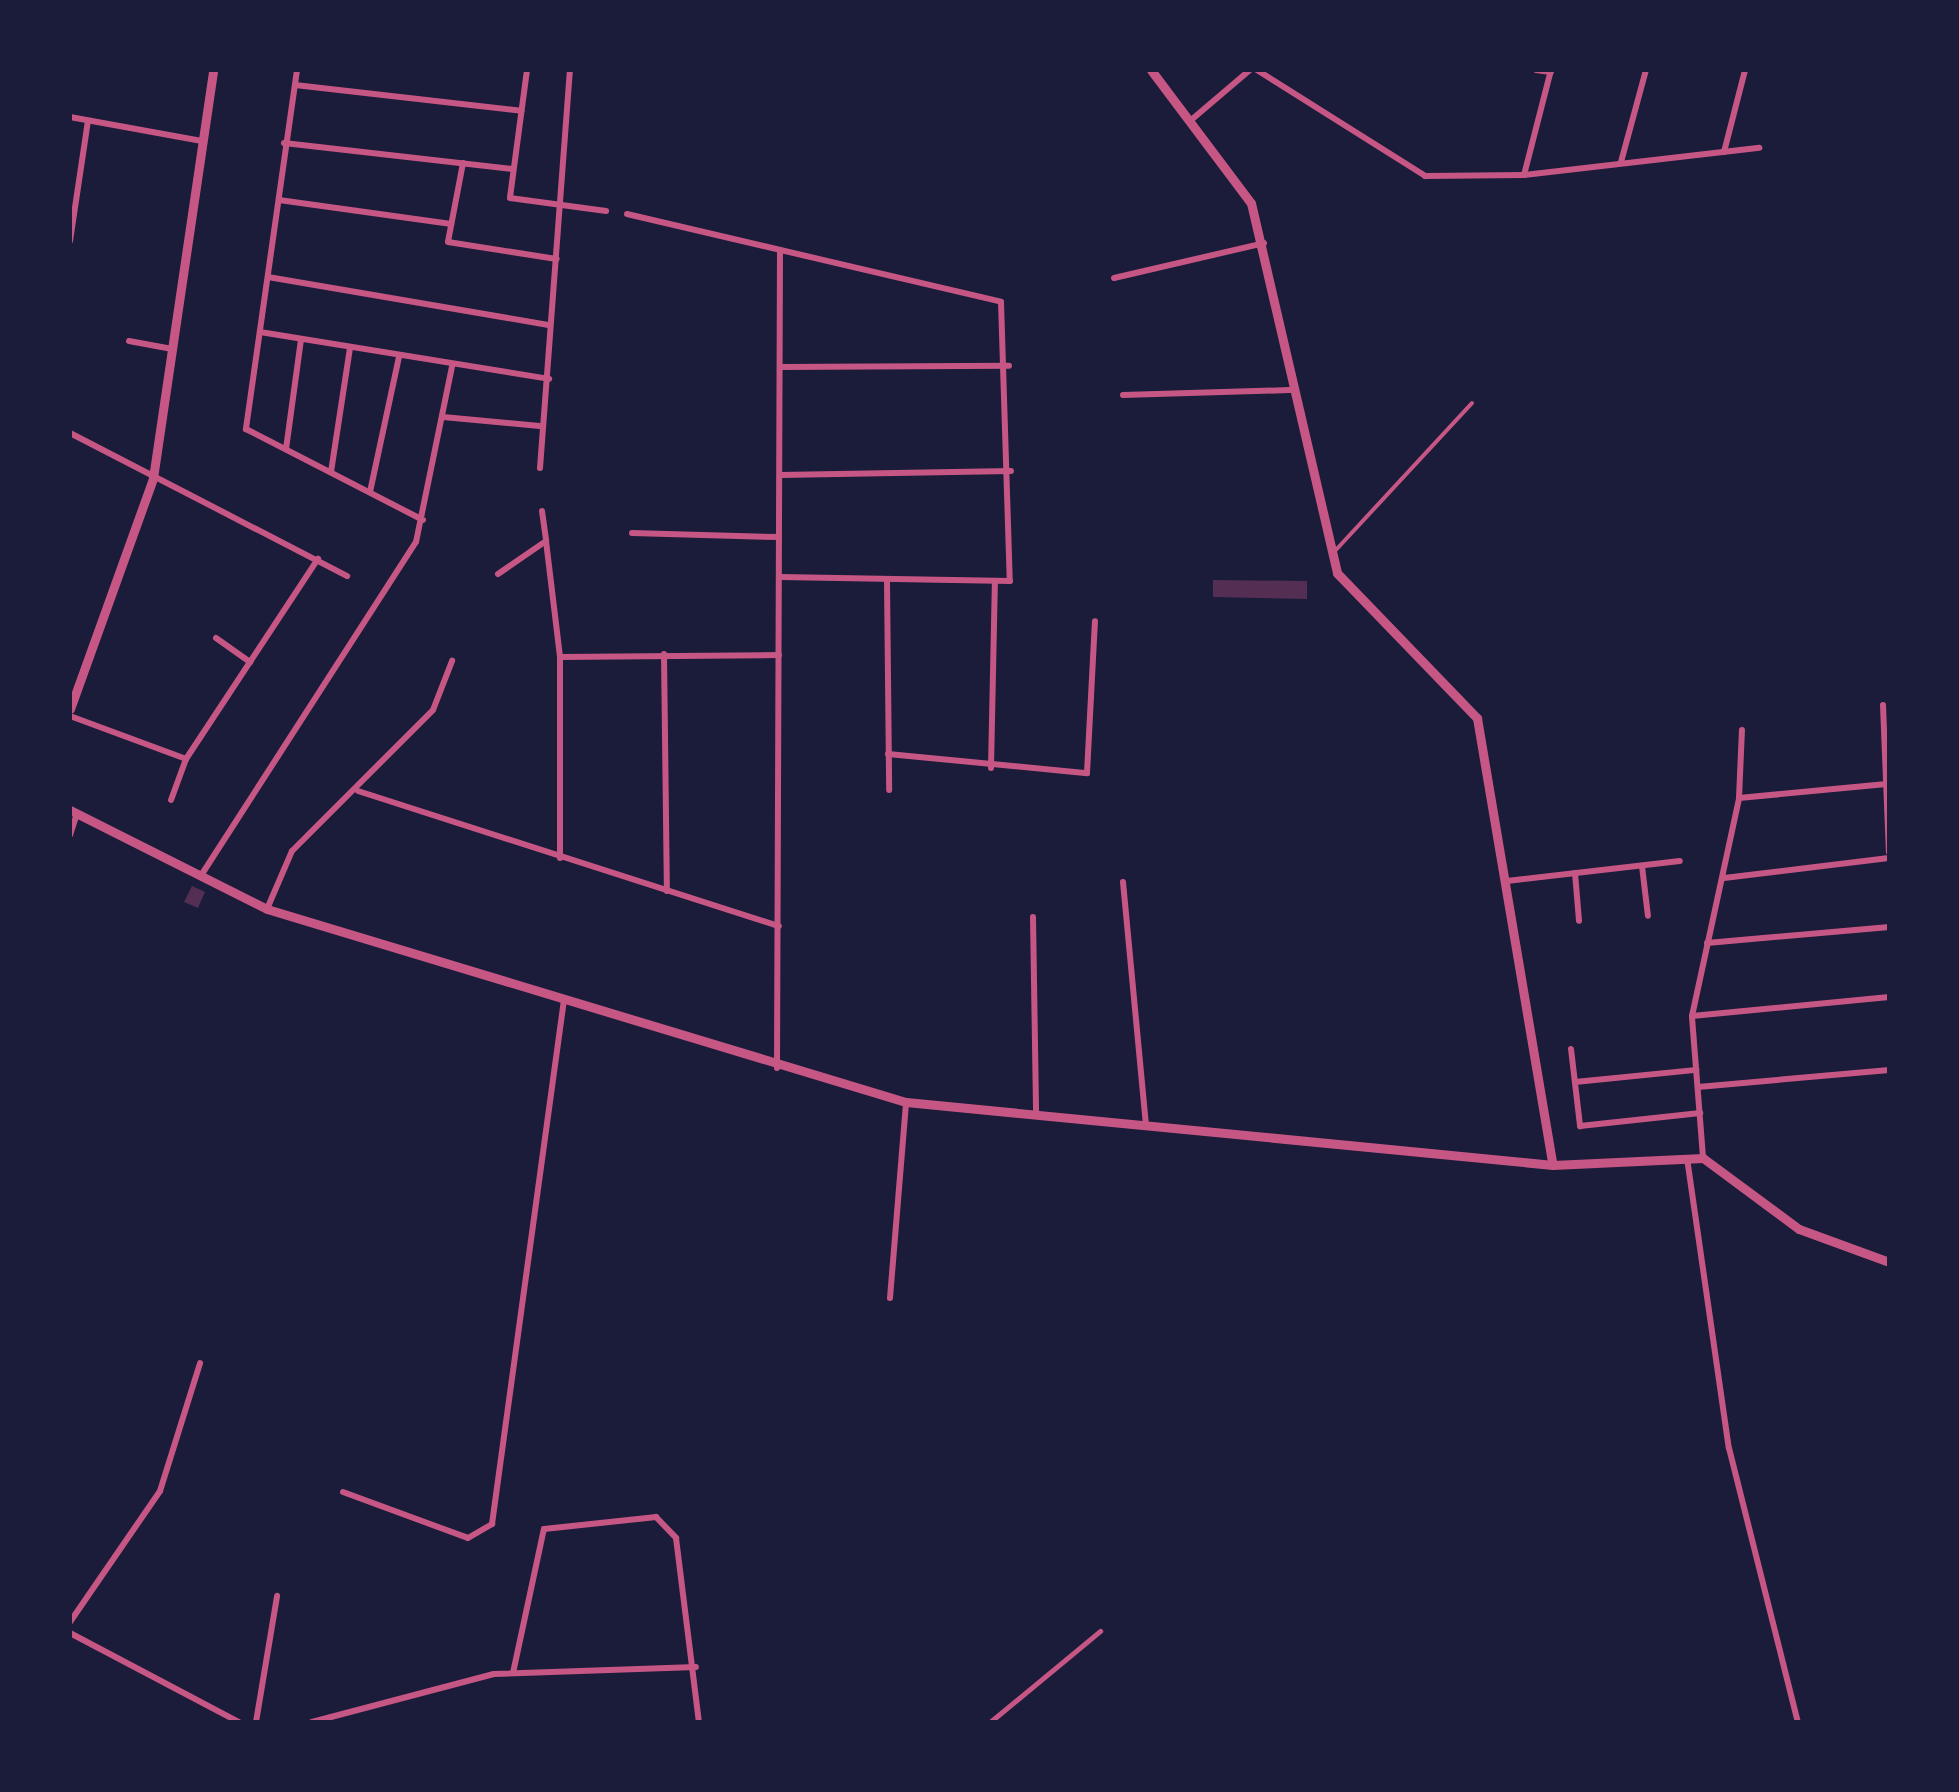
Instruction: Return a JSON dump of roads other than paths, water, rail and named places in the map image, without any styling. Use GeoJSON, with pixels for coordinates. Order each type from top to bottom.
{"type":"FeatureCollection","features":[{"type":"Feature","properties":{"kind":"street"},"geometry":{"type":"LineString","coordinates":[[186,759],[70,712],[153,478],[213,70]]}},
{"type":"Feature","properties":{"kind":"street"},"geometry":{"type":"LineString","coordinates":[[297,70],[246,429],[423,520]]}},
{"type":"Feature","properties":{"kind":"street"},"geometry":{"type":"LineString","coordinates":[[527,70],[510,198],[606,211]]}},
{"type":"Feature","properties":{"kind":"street"},"geometry":{"type":"LineString","coordinates":[[540,468],[540,426],[549,379],[557,259],[556,204],[570,70]]}},
{"type":"Feature","properties":{"kind":"street"},"geometry":{"type":"LineString","coordinates":[[1151,70],[1240,182],[1264,242],[1331,556],[1348,593],[1461,693],[1477,718],[1553,1165]]}},
{"type":"Feature","properties":{"kind":"street"},"geometry":{"type":"LineString","coordinates":[[1190,121],[1253,70],[1426,176],[1524,175],[1759,148]]}},
{"type":"Feature","properties":{"kind":"street"},"geometry":{"type":"LineString","coordinates":[[1524,175],[1551,71],[1536,70]]}},
{"type":"Feature","properties":{"kind":"street"},"geometry":{"type":"LineString","coordinates":[[1621,162],[1646,70]]}},
{"type":"Feature","properties":{"kind":"street"},"geometry":{"type":"LineString","coordinates":[[1724,152],[1744,70]]}},
{"type":"Feature","properties":{"kind":"street"},"geometry":{"type":"LineString","coordinates":[[295,85],[522,110]]}},
{"type":"Feature","properties":{"kind":"street"},"geometry":{"type":"LineString","coordinates":[[70,118],[202,141]]}},
{"type":"Feature","properties":{"kind":"street"},"geometry":{"type":"LineString","coordinates":[[70,241],[88,121]]}},
{"type":"Feature","properties":{"kind":"street"},"geometry":{"type":"LineString","coordinates":[[284,143],[511,168]]}},
{"type":"Feature","properties":{"kind":"street"},"geometry":{"type":"LineString","coordinates":[[463,163],[448,242],[557,259]]}},
{"type":"Feature","properties":{"kind":"street"},"geometry":{"type":"LineString","coordinates":[[278,200],[451,224]]}},
{"type":"Feature","properties":{"kind":"street"},"geometry":{"type":"LineString","coordinates":[[628,214],[674,220],[780,250],[1001,302],[1009,366],[1015,572],[995,583],[780,577]]}},
{"type":"Feature","properties":{"kind":"street"},"geometry":{"type":"LineString","coordinates":[[1114,278],[1264,242]]}},
{"type":"Feature","properties":{"kind":"street"},"geometry":{"type":"LineString","coordinates":[[778,1068],[780,250]]}},
{"type":"Feature","properties":{"kind":"street"},"geometry":{"type":"LineString","coordinates":[[268,277],[550,325]]}},
{"type":"Feature","properties":{"kind":"street"},"geometry":{"type":"LineString","coordinates":[[260,332],[452,367],[549,379]]}},
{"type":"Feature","properties":{"kind":"street"},"geometry":{"type":"LineString","coordinates":[[286,449],[301,340]]}},
{"type":"Feature","properties":{"kind":"street"},"geometry":{"type":"LineString","coordinates":[[130,341],[172,349]]}},
{"type":"Feature","properties":{"kind":"street"},"geometry":{"type":"LineString","coordinates":[[330,472],[350,348]]}},
{"type":"Feature","properties":{"kind":"street"},"geometry":{"type":"LineString","coordinates":[[370,492],[399,356]]}},
{"type":"Feature","properties":{"kind":"street"},"geometry":{"type":"LineString","coordinates":[[780,367],[1009,366]]}},
{"type":"Feature","properties":{"kind":"street"},"geometry":{"type":"LineString","coordinates":[[202,874],[423,520],[452,367]]}},
{"type":"Feature","properties":{"kind":"street"},"geometry":{"type":"LineString","coordinates":[[1123,395],[1296,390]]}},
{"type":"Feature","properties":{"kind":"street"},"geometry":{"type":"LineString","coordinates":[[443,416],[540,426]]}},
{"type":"Feature","properties":{"kind":"street"},"geometry":{"type":"LineString","coordinates":[[72,438],[348,576]]}},
{"type":"Feature","properties":{"kind":"street"},"geometry":{"type":"LineString","coordinates":[[780,476],[1011,471]]}},
{"type":"Feature","properties":{"kind":"street"},"geometry":{"type":"LineString","coordinates":[[542,511],[560,656],[560,858]]}},
{"type":"Feature","properties":{"kind":"street"},"geometry":{"type":"LineString","coordinates":[[632,533],[779,536]]}},
{"type":"Feature","properties":{"kind":"street"},"geometry":{"type":"LineString","coordinates":[[498,574],[546,541]]}},
{"type":"Feature","properties":{"kind":"street"},"geometry":{"type":"LineString","coordinates":[[171,800],[186,759],[318,559]]}},
{"type":"Feature","properties":{"kind":"street"},"geometry":{"type":"LineString","coordinates":[[887,582],[889,790]]}},
{"type":"Feature","properties":{"kind":"street"},"geometry":{"type":"LineString","coordinates":[[991,768],[995,583]]}},
{"type":"Feature","properties":{"kind":"street"},"geometry":{"type":"LineString","coordinates":[[888,754],[991,768],[1087,774],[1095,621]]}},
{"type":"Feature","properties":{"kind":"street"},"geometry":{"type":"LineString","coordinates":[[216,638],[250,662]]}},
{"type":"Feature","properties":{"kind":"street"},"geometry":{"type":"LineString","coordinates":[[664,654],[667,891]]}},
{"type":"Feature","properties":{"kind":"street"},"geometry":{"type":"LineString","coordinates":[[560,656],[779,655]]}},
{"type":"Feature","properties":{"kind":"street"},"geometry":{"type":"LineString","coordinates":[[266,909],[292,851],[358,791],[433,710],[452,661]]}},
{"type":"Feature","properties":{"kind":"street"},"geometry":{"type":"LineString","coordinates":[[1724,878],[1889,855],[1882,706]]}},
{"type":"Feature","properties":{"kind":"street"},"geometry":{"type":"LineString","coordinates":[[1703,1158],[1692,1016],[1739,798],[1742,730]]}},
{"type":"Feature","properties":{"kind":"street"},"geometry":{"type":"LineString","coordinates":[[1739,798],[1886,784]]}},
{"type":"Feature","properties":{"kind":"street"},"geometry":{"type":"LineString","coordinates":[[358,791],[779,926]]}},
{"type":"Feature","properties":{"kind":"street"},"geometry":{"type":"LineString","coordinates":[[70,835],[73,812],[266,909],[778,1068],[906,1102],[1553,1165],[1703,1158],[1799,1230],[1889,1262]]}},
{"type":"Feature","properties":{"kind":"street"},"geometry":{"type":"LineString","coordinates":[[1507,881],[1680,861]]}},
{"type":"Feature","properties":{"kind":"street"},"geometry":{"type":"LineString","coordinates":[[1642,866],[1648,916]]}},
{"type":"Feature","properties":{"kind":"street"},"geometry":{"type":"LineString","coordinates":[[1575,873],[1578,922]]}},
{"type":"Feature","properties":{"kind":"street"},"geometry":{"type":"LineString","coordinates":[[1122,882],[1146,1126]]}},
{"type":"Feature","properties":{"kind":"street"},"geometry":{"type":"LineString","coordinates":[[1033,917],[1036,1116]]}},
{"type":"Feature","properties":{"kind":"street"},"geometry":{"type":"LineString","coordinates":[[1707,943],[1889,927]]}},
{"type":"Feature","properties":{"kind":"street"},"geometry":{"type":"LineString","coordinates":[[1692,1016],[1889,997]]}},
{"type":"Feature","properties":{"kind":"street"},"geometry":{"type":"LineString","coordinates":[[343,1492],[468,1538],[492,1524],[564,1000]]}},
{"type":"Feature","properties":{"kind":"street"},"geometry":{"type":"LineString","coordinates":[[1571,1050],[1580,1126],[1700,1113]]}},
{"type":"Feature","properties":{"kind":"street"},"geometry":{"type":"LineString","coordinates":[[1575,1082],[1696,1070]]}},
{"type":"Feature","properties":{"kind":"street"},"geometry":{"type":"LineString","coordinates":[[1698,1087],[1889,1070]]}},
{"type":"Feature","properties":{"kind":"street"},"geometry":{"type":"LineString","coordinates":[[890,1298],[906,1102]]}},
{"type":"Feature","properties":{"kind":"street"},"geometry":{"type":"LineString","coordinates":[[1687,1158],[1729,1448],[1798,1722]]}},
{"type":"Feature","properties":{"kind":"street"},"geometry":{"type":"LineString","coordinates":[[70,1622],[160,1491],[200,1363]]}},
{"type":"Feature","properties":{"kind":"street"},"geometry":{"type":"LineString","coordinates":[[513,1674],[544,1528],[656,1517],[676,1538],[696,1666],[699,1722]]}},
{"type":"Feature","properties":{"kind":"street"},"geometry":{"type":"LineString","coordinates":[[256,1722],[277,1596]]}},
{"type":"Feature","properties":{"kind":"street"},"geometry":{"type":"LineString","coordinates":[[990,1722],[1100,1631]]}},
{"type":"Feature","properties":{"kind":"street"},"geometry":{"type":"LineString","coordinates":[[70,1634],[238,1722]]}},
{"type":"Feature","properties":{"kind":"street"},"geometry":{"type":"LineString","coordinates":[[312,1722],[513,1674],[696,1666]]}},
{"type":"Feature","properties":{"kind":"lane"},"geometry":{"type":"LineString","coordinates":[[1331,556],[1472,402]]}}]}
